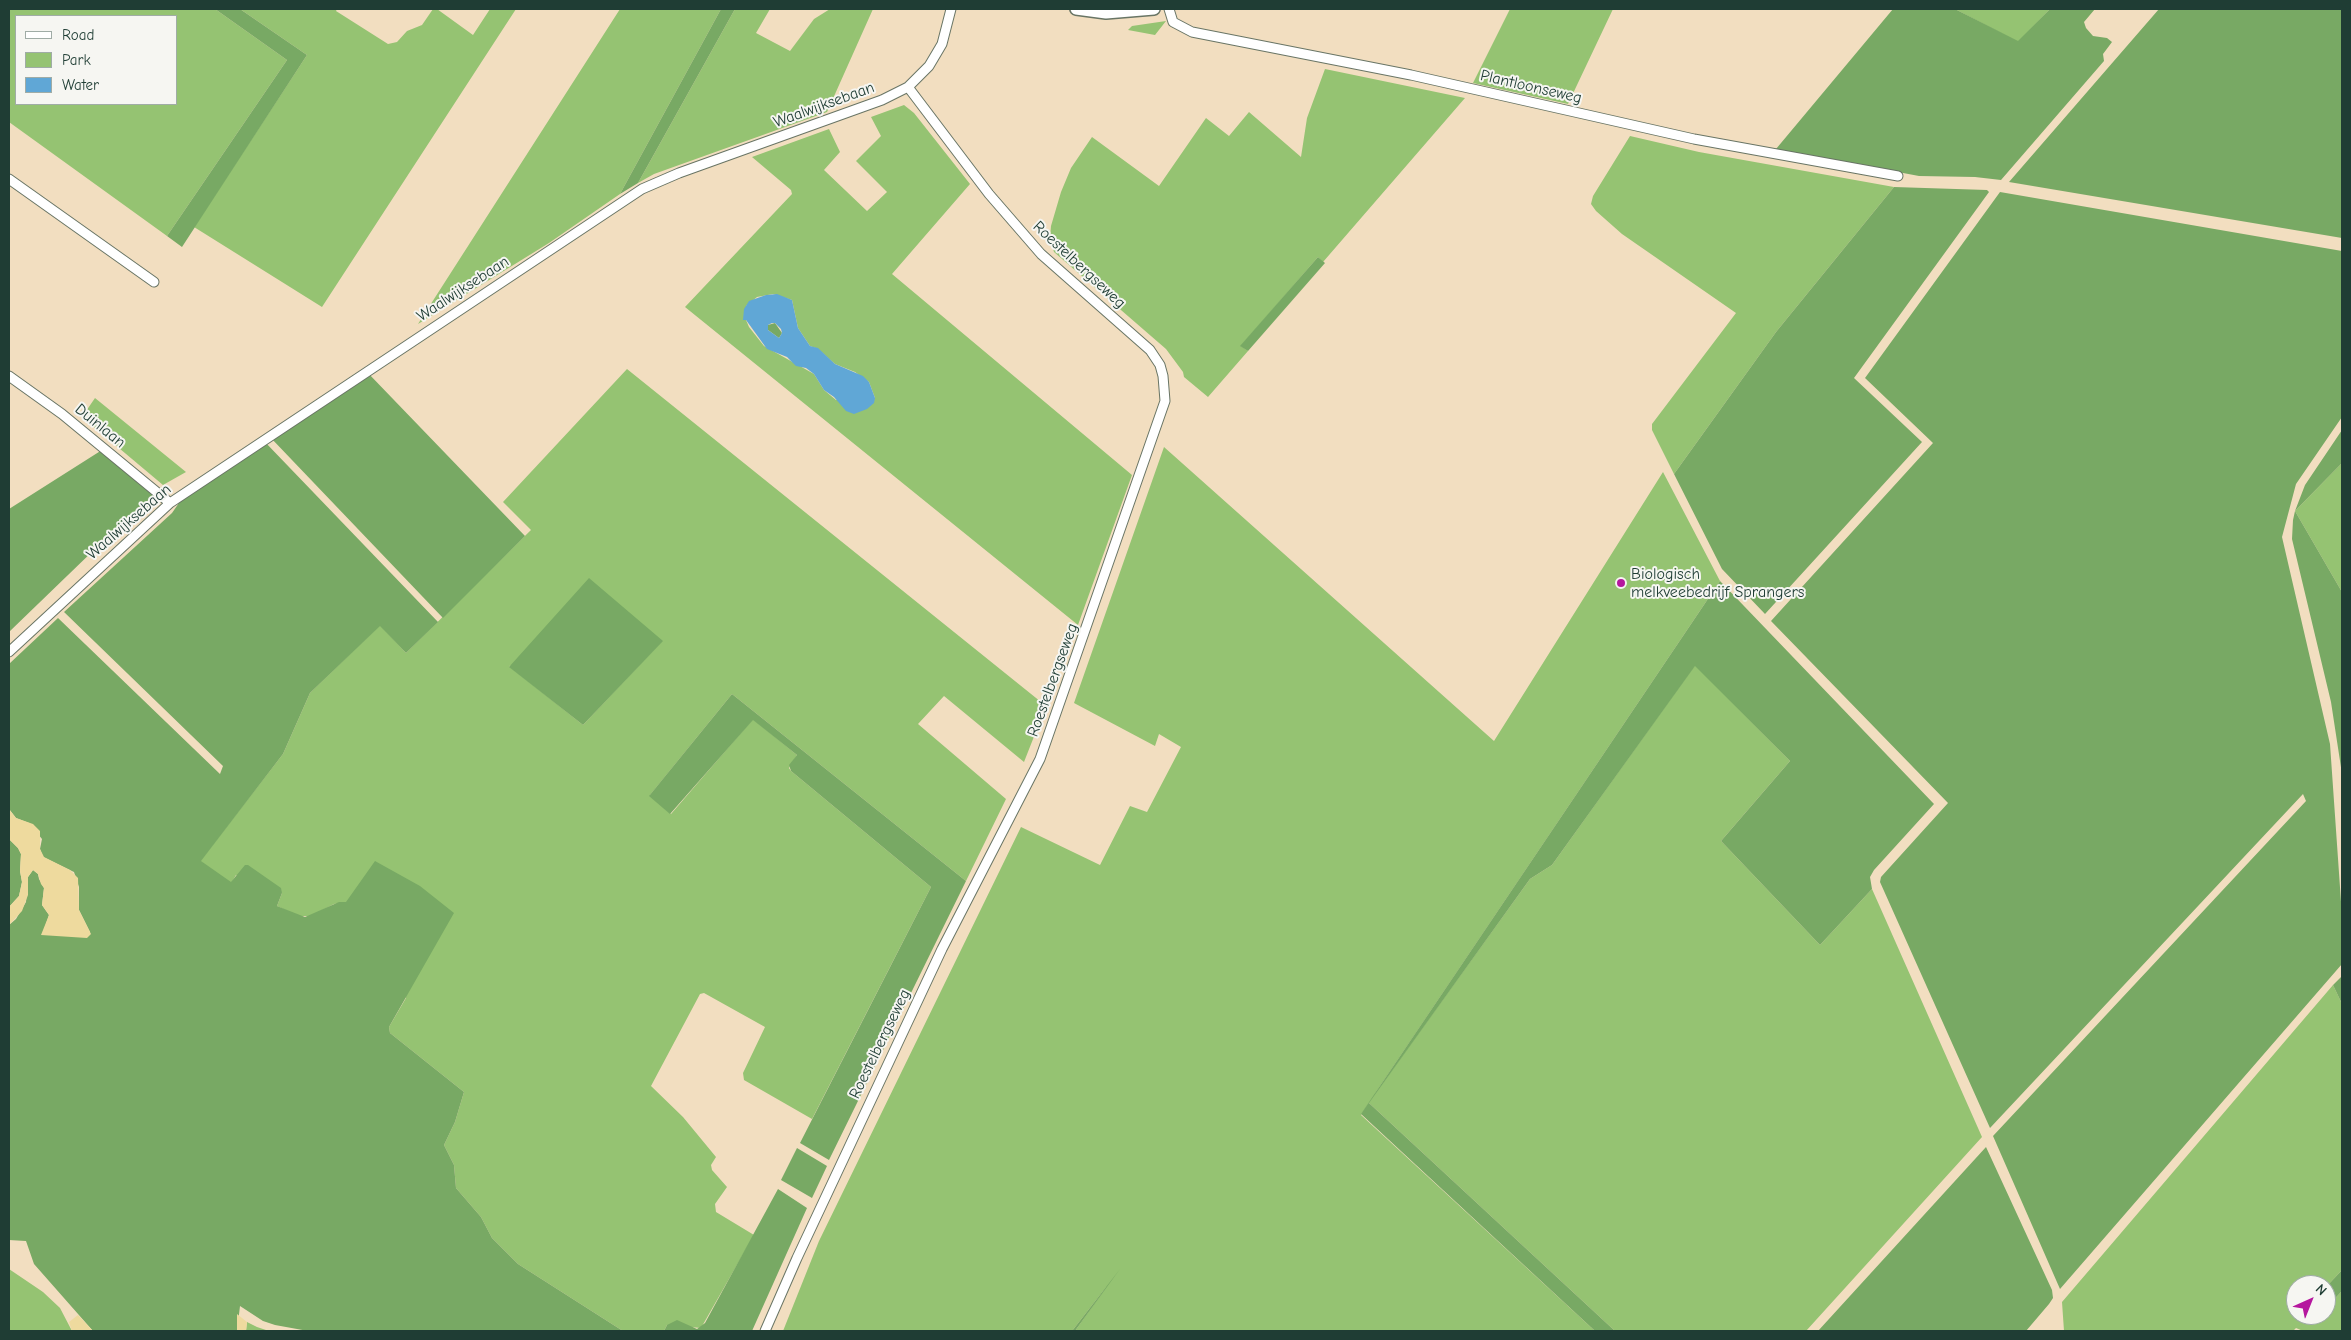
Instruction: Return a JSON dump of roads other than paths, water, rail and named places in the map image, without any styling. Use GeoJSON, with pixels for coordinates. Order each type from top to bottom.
{"type":"FeatureCollection","features":[{"type":"Feature","properties":{"kind":"street","name":"Waalwijksebaan"},"geometry":{"type":"LineString","coordinates":[[9,652],[170,503],[642,189],[874,103],[908,87],[935,56],[942,44],[951,9]]}},
{"type":"Feature","properties":{"kind":"street"},"geometry":{"type":"LineString","coordinates":[[1076,9],[1106,13],[1154,9]]}},
{"type":"Feature","properties":{"kind":"street","name":"Plantloonseweg"},"geometry":{"type":"LineString","coordinates":[[1169,9],[1173,22],[1192,32],[1411,75],[1694,139],[1898,176]]}},
{"type":"Feature","properties":{"kind":"street","name":"Roestelbergseweg"},"geometry":{"type":"LineString","coordinates":[[765,1331],[796,1258],[942,949],[1040,759],[1165,401],[1164,376],[1160,365],[1150,350],[1040,254],[999,206],[908,87]]}},
{"type":"Feature","properties":{"kind":"street"},"geometry":{"type":"LineString","coordinates":[[9,179],[154,282]]}},
{"type":"Feature","properties":{"kind":"street","name":"Duinlaan"},"geometry":{"type":"LineString","coordinates":[[9,376],[62,414],[170,503]]}},
{"type":"Feature","properties":{"kind":"water"},"geometry":{"type":"Polygon","coordinates":[[[777,294],[792,300],[798,328],[810,346],[818,348],[835,364],[863,376],[869,382],[875,398],[874,403],[867,409],[854,414],[846,411],[834,397],[824,390],[814,374],[806,368],[796,366],[787,357],[767,349],[746,320],[743,320],[744,309],[749,301],[766,295],[777,294]],[[775,323],[768,325],[768,330],[779,338],[782,333],[781,329],[775,323]]]}},
{"type":"Feature","properties":{"kind":"place","name":"Biologisch melkveebedrijf Sprangers"},"geometry":{"type":"Point","coordinates":[1621,583]}}]}
